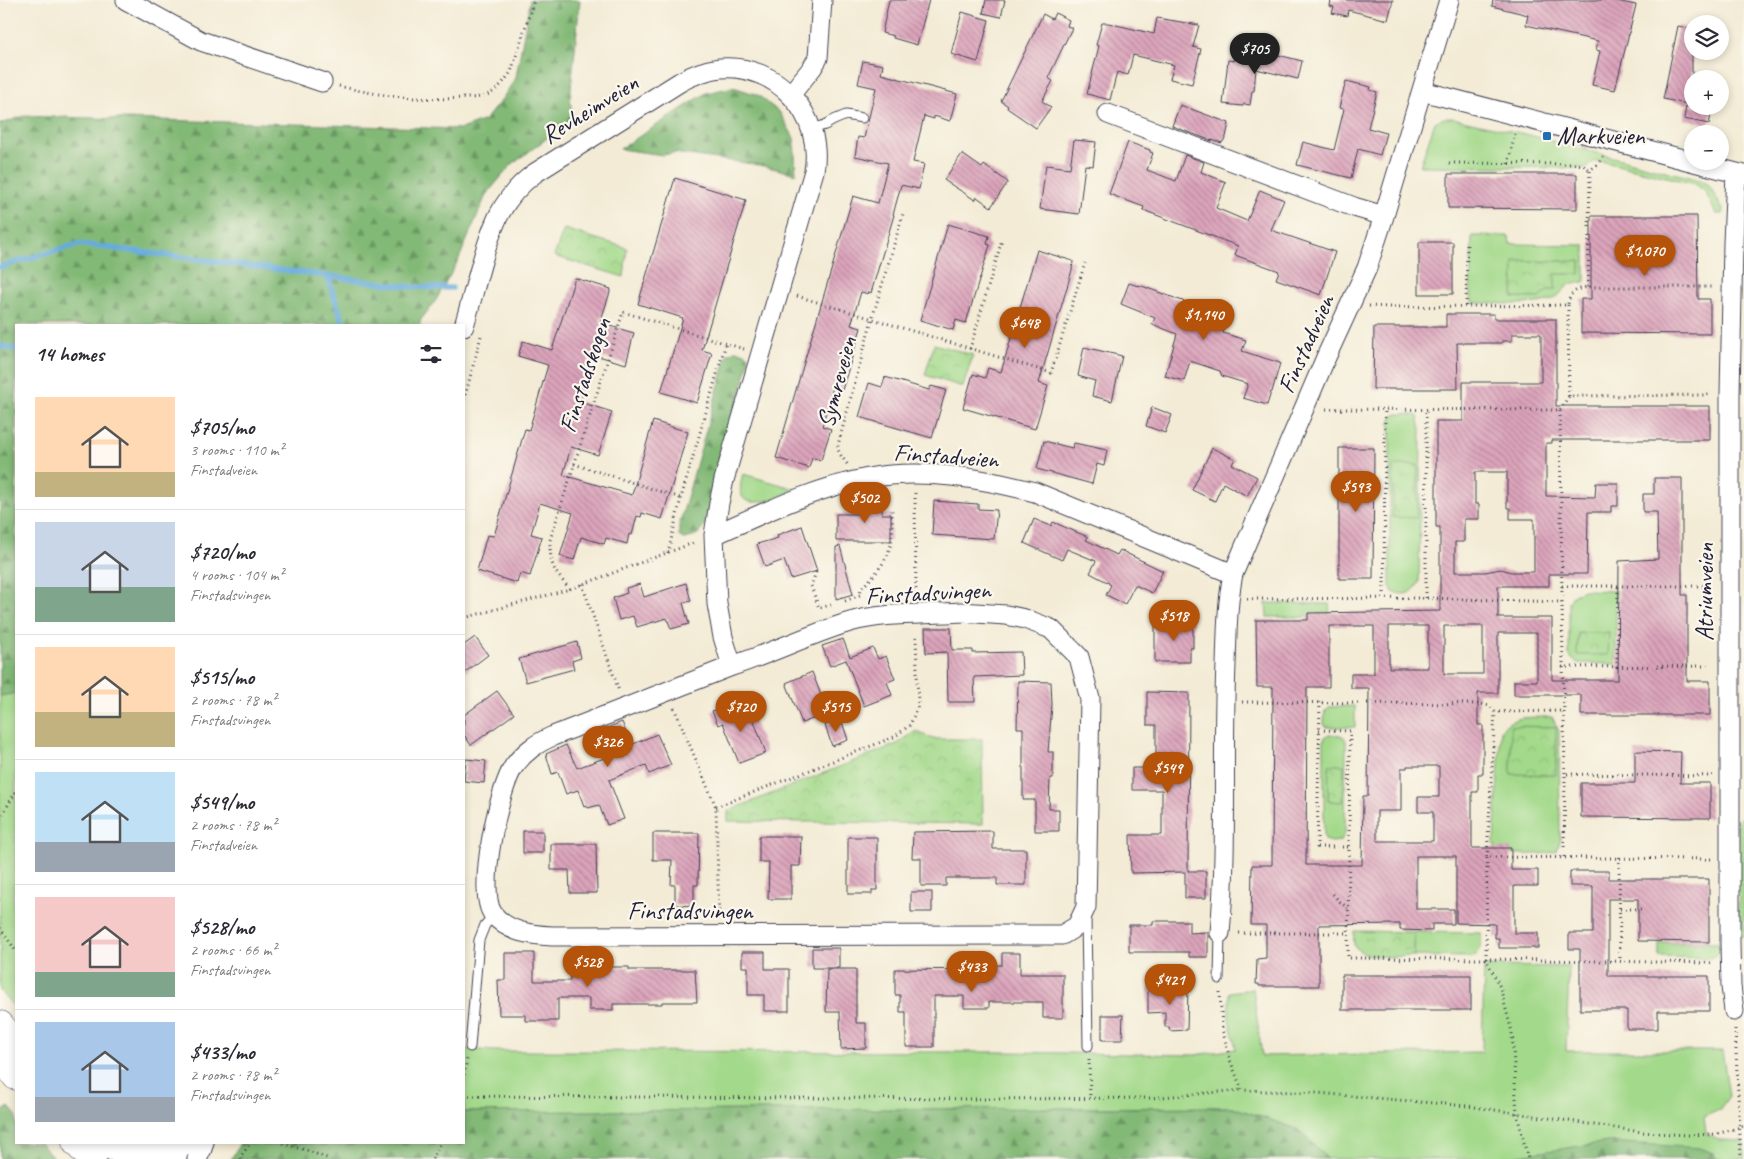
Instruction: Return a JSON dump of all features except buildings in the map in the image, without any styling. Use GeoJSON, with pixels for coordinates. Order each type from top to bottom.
{"type":"FeatureCollection","features":[{"type":"Feature","properties":{"kind":"main road"},"geometry":{"type":"LineString","coordinates":[[0,1025],[15,1043]]}},
{"type":"Feature","properties":{"kind":"main road"},"geometry":{"type":"LineString","coordinates":[[0,1055],[15,1075]]}},
{"type":"Feature","properties":{"kind":"main road"},"geometry":{"type":"LineString","coordinates":[[78,1144],[92,1159]]}},
{"type":"Feature","properties":{"kind":"main road"},"geometry":{"type":"LineString","coordinates":[[105,1144],[121,1159]]}},
{"type":"Feature","properties":{"kind":"main road"},"geometry":{"type":"LineString","coordinates":[[107,1144],[141,1157],[182,1154]]}},
{"type":"Feature","properties":{"kind":"street"},"geometry":{"type":"LineString","coordinates":[[126,0],[201,41],[322,82]]}},
{"type":"Feature","properties":{"kind":"street"},"geometry":{"type":"LineString","coordinates":[[791,94],[818,58],[822,0]]}},
{"type":"Feature","properties":{"kind":"street","name":"Finstadveien"},"geometry":{"type":"LineString","coordinates":[[1220,933],[1224,896],[1224,702],[1229,600],[1233,574],[1367,268],[1449,0]]}},
{"type":"Feature","properties":{"kind":"street","name":"Revheimveien"},"geometry":{"type":"LineString","coordinates":[[465,324],[495,221],[510,196],[535,173],[680,82],[697,74],[719,68],[745,70],[768,77],[791,94],[802,108],[812,129],[816,159],[805,204],[724,480],[714,535]]}},
{"type":"Feature","properties":{"kind":"street"},"geometry":{"type":"LineString","coordinates":[[1422,91],[1740,174]]}},
{"type":"Feature","properties":{"kind":"street"},"geometry":{"type":"LineString","coordinates":[[1108,114],[1354,207],[1384,216]]}},
{"type":"Feature","properties":{"kind":"street","name":"Atriumveien"},"geometry":{"type":"LineString","coordinates":[[1734,1011],[1731,986],[1730,394],[1732,288],[1740,174]]}},
{"type":"Feature","properties":{"kind":"street","name":"Finstadveien"},"geometry":{"type":"LineString","coordinates":[[714,535],[797,499],[830,487],[870,478],[915,475],[977,480],[1035,492],[1233,574]]}},
{"type":"Feature","properties":{"kind":"street"},"geometry":{"type":"LineString","coordinates":[[714,535],[717,604],[723,637],[732,666]]}},
{"type":"Feature","properties":{"kind":"street","name":"Finstadsvingen"},"geometry":{"type":"LineString","coordinates":[[961,612],[1006,615],[1025,619],[1051,629],[1079,657],[1090,699],[1086,907],[1078,926],[1062,935],[540,935],[517,931],[494,915],[488,901],[486,872],[495,825],[504,790],[513,767],[526,752],[540,742],[732,666],[803,638],[852,622],[886,616],[961,612]]}},
{"type":"Feature","properties":{"kind":"street"},"geometry":{"type":"LineString","coordinates":[[182,1154],[202,1149],[203,1144]]}},
{"type":"Feature","properties":{"kind":"lane"},"geometry":{"type":"LineString","coordinates":[[812,129],[826,126],[846,115],[862,118]]}},
{"type":"Feature","properties":{"kind":"lane","name":"Finstadsvingen"},"geometry":{"type":"LineString","coordinates":[[1086,907],[1088,1046]]}},
{"type":"Feature","properties":{"kind":"lane"},"geometry":{"type":"LineString","coordinates":[[470,1047],[479,940],[485,925],[494,915]]}},
{"type":"Feature","properties":{"kind":"lane"},"geometry":{"type":"LineString","coordinates":[[1219,979],[1220,933]]}},
{"type":"Feature","properties":{"kind":"path"},"geometry":{"type":"LineString","coordinates":[[322,82],[352,90],[438,100],[474,98],[490,94],[511,72],[534,0]]}},
{"type":"Feature","properties":{"kind":"path"},"geometry":{"type":"LineString","coordinates":[[1508,164],[1516,128]]}},
{"type":"Feature","properties":{"kind":"path"},"geometry":{"type":"LineString","coordinates":[[1590,170],[1599,163],[1604,151]]}},
{"type":"Feature","properties":{"kind":"path"},"geometry":{"type":"LineString","coordinates":[[1450,163],[1576,164],[1583,165],[1590,170]]}},
{"type":"Feature","properties":{"kind":"path"},"geometry":{"type":"LineString","coordinates":[[1588,286],[1590,170]]}},
{"type":"Feature","properties":{"kind":"path","name":"Symreveien"},"geometry":{"type":"LineString","coordinates":[[848,464],[839,453],[838,445],[903,214]]}},
{"type":"Feature","properties":{"kind":"path"},"geometry":{"type":"LineString","coordinates":[[970,349],[1002,240]]}},
{"type":"Feature","properties":{"kind":"path"},"geometry":{"type":"LineString","coordinates":[[1466,306],[1467,243]]}},
{"type":"Feature","properties":{"kind":"path","name":"Symreveien"},"geometry":{"type":"LineString","coordinates":[[780,291],[1051,373],[1084,263]]}},
{"type":"Feature","properties":{"kind":"path"},"geometry":{"type":"LineString","coordinates":[[1564,857],[1565,774],[1562,667],[1560,410],[1569,396],[1569,298],[1579,288],[1588,286],[1732,288]]}},
{"type":"Feature","properties":{"kind":"path"},"geometry":{"type":"LineString","coordinates":[[1352,302],[1388,307],[1568,305]]}},
{"type":"Feature","properties":{"kind":"path","name":"Finstadskogen"},"geometry":{"type":"LineString","coordinates":[[570,589],[556,573],[550,559],[550,540],[623,312],[761,354]]}},
{"type":"Feature","properties":{"kind":"path"},"geometry":{"type":"LineString","coordinates":[[668,553],[681,498],[726,343]]}},
{"type":"Feature","properties":{"kind":"path"},"geometry":{"type":"LineString","coordinates":[[1569,396],[1730,394]]}},
{"type":"Feature","properties":{"kind":"path"},"geometry":{"type":"LineString","coordinates":[[1306,405],[1319,408],[1560,410]]}},
{"type":"Feature","properties":{"kind":"path"},"geometry":{"type":"LineString","coordinates":[[1384,598],[1385,409]]}},
{"type":"Feature","properties":{"kind":"path"},"geometry":{"type":"LineString","coordinates":[[1426,409],[1426,598]]}},
{"type":"Feature","properties":{"kind":"path","name":"Finstadskogen"},"geometry":{"type":"LineString","coordinates":[[574,464],[681,498]]}},
{"type":"Feature","properties":{"kind":"path"},"geometry":{"type":"LineString","coordinates":[[716,808],[894,737],[910,725],[918,706],[915,475]]}},
{"type":"Feature","properties":{"kind":"path"},"geometry":{"type":"LineString","coordinates":[[845,601],[860,595],[860,588],[873,577],[882,564],[892,540],[892,510]]}},
{"type":"Feature","properties":{"kind":"path"},"geometry":{"type":"LineString","coordinates":[[465,618],[570,589],[714,535]]}},
{"type":"Feature","properties":{"kind":"path"},"geometry":{"type":"LineString","coordinates":[[816,572],[812,586],[819,608],[831,605]]}},
{"type":"Feature","properties":{"kind":"path"},"geometry":{"type":"LineString","coordinates":[[582,584],[624,708]]}},
{"type":"Feature","properties":{"kind":"path"},"geometry":{"type":"LineString","coordinates":[[1562,586],[1730,586]]}},
{"type":"Feature","properties":{"kind":"path"},"geometry":{"type":"LineString","coordinates":[[1618,586],[1618,668]]}},
{"type":"Feature","properties":{"kind":"path"},"geometry":{"type":"LineString","coordinates":[[1229,600],[1426,598],[1562,602]]}},
{"type":"Feature","properties":{"kind":"path"},"geometry":{"type":"LineString","coordinates":[[1562,667],[1618,668],[1731,665]]}},
{"type":"Feature","properties":{"kind":"path"},"geometry":{"type":"LineString","coordinates":[[667,692],[716,808],[720,936]]}},
{"type":"Feature","properties":{"kind":"path"},"geometry":{"type":"LineString","coordinates":[[1224,702],[1481,704],[1490,706],[1495,712],[1487,857],[1486,959],[1500,987],[1512,1032],[1517,1114],[1528,1159]]}},
{"type":"Feature","properties":{"kind":"path"},"geometry":{"type":"LineString","coordinates":[[1320,702],[1317,847],[1349,847]]}},
{"type":"Feature","properties":{"kind":"path"},"geometry":{"type":"LineString","coordinates":[[1495,712],[1563,711]]}},
{"type":"Feature","properties":{"kind":"path"},"geometry":{"type":"LineString","coordinates":[[1319,730],[1350,730],[1348,958],[1731,964]]}},
{"type":"Feature","properties":{"kind":"path"},"geometry":{"type":"LineString","coordinates":[[1565,774],[1731,776]]}},
{"type":"Feature","properties":{"kind":"path"},"geometry":{"type":"LineString","coordinates":[[0,819],[15,793]]}},
{"type":"Feature","properties":{"kind":"path"},"geometry":{"type":"LineString","coordinates":[[1487,857],[1731,859]]}},
{"type":"Feature","properties":{"kind":"path"},"geometry":{"type":"LineString","coordinates":[[1620,857],[1620,962]]}},
{"type":"Feature","properties":{"kind":"path"},"geometry":{"type":"LineString","coordinates":[[1333,894],[1348,909]]}},
{"type":"Feature","properties":{"kind":"path"},"geometry":{"type":"LineString","coordinates":[[1620,909],[1643,909]]}},
{"type":"Feature","properties":{"kind":"path"},"geometry":{"type":"LineString","coordinates":[[0,928],[15,950]]}},
{"type":"Feature","properties":{"kind":"path"},"geometry":{"type":"LineString","coordinates":[[1220,933],[1348,933]]}},
{"type":"Feature","properties":{"kind":"path"},"geometry":{"type":"LineString","coordinates":[[1219,979],[1222,1028],[1230,1060],[1242,1090]]}},
{"type":"Feature","properties":{"kind":"path"},"geometry":{"type":"LineString","coordinates":[[1734,1011],[1742,1126],[1742,1159]]}},
{"type":"Feature","properties":{"kind":"path"},"geometry":{"type":"LineString","coordinates":[[1088,1046],[1090,1098]]}},
{"type":"Feature","properties":{"kind":"path"},"geometry":{"type":"LineString","coordinates":[[465,1096],[1150,1098],[1242,1090],[1317,1093],[1468,1106],[1642,1132],[1688,1135],[1717,1134],[1742,1126]]}},
{"type":"Feature","properties":{"kind":"path"},"geometry":{"type":"LineString","coordinates":[[241,1159],[250,1144]]}},
{"type":"Feature","properties":{"kind":"path"},"geometry":{"type":"LineString","coordinates":[[285,1144],[330,1159]]}},
{"type":"Feature","properties":{"kind":"path"},"geometry":{"type":"LineString","coordinates":[[432,1159],[440,1144]]}},
{"type":"Feature","properties":{"kind":"green space"},"geometry":{"type":"Polygon","coordinates":[[[530,0],[580,0],[570,99],[574,118],[511,165],[486,195],[458,261],[436,300],[420,321],[420,324],[15,324],[15,693],[0,696],[0,124],[24,116],[461,129],[485,120],[503,98],[516,77],[530,0]]]}},
{"type":"Feature","properties":{"kind":"green space"},"geometry":{"type":"Polygon","coordinates":[[[733,87],[758,95],[780,113],[794,138],[796,174],[760,165],[674,153],[663,155],[620,149],[706,93],[733,87]]]}},
{"type":"Feature","properties":{"kind":"green space"},"geometry":{"type":"Polygon","coordinates":[[[1444,118],[1453,118],[1529,135],[1700,180],[1709,185],[1723,210],[1722,214],[1716,214],[1705,191],[1695,184],[1601,161],[1595,161],[1586,168],[1420,166],[1435,122],[1444,118]]]}},
{"type":"Feature","properties":{"kind":"green space"},"geometry":{"type":"Polygon","coordinates":[[[564,229],[627,248],[624,277],[554,256],[564,229]]]}},
{"type":"Feature","properties":{"kind":"green space"},"geometry":{"type":"Polygon","coordinates":[[[1472,236],[1509,236],[1510,244],[1585,245],[1585,282],[1571,284],[1558,296],[1540,303],[1476,303],[1472,301],[1470,296],[1472,236]]]}},
{"type":"Feature","properties":{"kind":"green space"},"geometry":{"type":"Polygon","coordinates":[[[1514,261],[1580,261],[1580,274],[1555,274],[1555,290],[1548,290],[1540,298],[1513,298],[1514,261]]]}},
{"type":"Feature","properties":{"kind":"green space"},"geometry":{"type":"Polygon","coordinates":[[[934,344],[973,355],[963,387],[925,375],[934,344]]]}},
{"type":"Feature","properties":{"kind":"green space"},"geometry":{"type":"Polygon","coordinates":[[[737,350],[747,354],[749,359],[748,365],[706,524],[702,530],[691,538],[683,539],[679,536],[679,526],[725,363],[728,354],[737,350]]]}},
{"type":"Feature","properties":{"kind":"green space"},"geometry":{"type":"Polygon","coordinates":[[[1397,414],[1418,416],[1421,429],[1419,582],[1412,591],[1405,594],[1393,592],[1390,586],[1390,423],[1392,417],[1397,414]]]}},
{"type":"Feature","properties":{"kind":"green space"},"geometry":{"type":"Polygon","coordinates":[[[1393,465],[1418,465],[1417,518],[1393,517],[1393,465]]]}},
{"type":"Feature","properties":{"kind":"green space"},"geometry":{"type":"Polygon","coordinates":[[[743,474],[796,489],[766,501],[748,501],[742,497],[740,488],[743,474]]]}},
{"type":"Feature","properties":{"kind":"green space"},"geometry":{"type":"Polygon","coordinates":[[[1584,590],[1616,591],[1616,664],[1578,663],[1569,654],[1569,602],[1574,594],[1584,590]]]}},
{"type":"Feature","properties":{"kind":"green space"},"geometry":{"type":"Polygon","coordinates":[[[1266,603],[1329,604],[1330,617],[1267,617],[1266,603]]]}},
{"type":"Feature","properties":{"kind":"green space"},"geometry":{"type":"Polygon","coordinates":[[[1578,633],[1609,633],[1608,655],[1577,655],[1578,633]]]}},
{"type":"Feature","properties":{"kind":"green space"},"geometry":{"type":"Polygon","coordinates":[[[15,693],[15,883],[13,912],[15,916],[15,1008],[0,991],[0,696],[15,693]]]}},
{"type":"Feature","properties":{"kind":"green space"},"geometry":{"type":"Polygon","coordinates":[[[1355,706],[1355,727],[1326,727],[1324,724],[1325,711],[1329,707],[1355,706]]]}},
{"type":"Feature","properties":{"kind":"green space"},"geometry":{"type":"Polygon","coordinates":[[[1552,717],[1559,731],[1560,841],[1557,851],[1542,854],[1526,854],[1496,850],[1494,842],[1501,730],[1515,720],[1552,717]]]}},
{"type":"Feature","properties":{"kind":"green space"},"geometry":{"type":"Polygon","coordinates":[[[1511,726],[1556,727],[1556,775],[1511,774],[1511,726]]]}},
{"type":"Feature","properties":{"kind":"green space"},"geometry":{"type":"Polygon","coordinates":[[[916,731],[933,739],[982,739],[983,824],[728,821],[728,811],[897,744],[916,731]]]}},
{"type":"Feature","properties":{"kind":"green space"},"geometry":{"type":"Polygon","coordinates":[[[1329,734],[1340,735],[1346,741],[1345,833],[1341,841],[1331,842],[1325,840],[1324,836],[1324,742],[1325,737],[1329,734]]]}},
{"type":"Feature","properties":{"kind":"green space"},"geometry":{"type":"Polygon","coordinates":[[[1329,765],[1344,765],[1343,802],[1328,801],[1329,765]]]}},
{"type":"Feature","properties":{"kind":"green space"},"geometry":{"type":"Polygon","coordinates":[[[1744,817],[1744,936],[1739,936],[1738,820],[1744,817]]]}},
{"type":"Feature","properties":{"kind":"green space"},"geometry":{"type":"Polygon","coordinates":[[[1354,931],[1414,932],[1414,956],[1390,957],[1364,953],[1357,949],[1354,944],[1354,931]]]}},
{"type":"Feature","properties":{"kind":"green space"},"geometry":{"type":"Polygon","coordinates":[[[1414,932],[1481,933],[1481,947],[1473,957],[1414,956],[1414,932]]]}},
{"type":"Feature","properties":{"kind":"green space"},"geometry":{"type":"Polygon","coordinates":[[[1659,943],[1723,943],[1719,953],[1710,958],[1659,957],[1659,943]]]}},
{"type":"Feature","properties":{"kind":"green space"},"geometry":{"type":"Polygon","coordinates":[[[1484,966],[1569,967],[1566,1051],[1722,1051],[1729,1096],[1719,1110],[1704,1117],[1706,1133],[1719,1140],[1744,1141],[1744,1159],[1717,1159],[1713,1153],[1493,1159],[1328,1159],[1297,1129],[1232,1107],[465,1112],[465,1049],[496,1051],[1004,1052],[1195,1055],[1236,1049],[1229,1018],[1229,992],[1253,989],[1262,1056],[1482,1052],[1484,966]]]}},
{"type":"Feature","properties":{"kind":"green space"},"geometry":{"type":"Polygon","coordinates":[[[9,1107],[15,1114],[15,1144],[41,1144],[55,1159],[0,1159],[0,1113],[9,1107]]]}},
{"type":"Feature","properties":{"kind":"green space"},"geometry":{"type":"Polygon","coordinates":[[[1232,1107],[1297,1129],[1328,1159],[231,1159],[239,1144],[465,1144],[465,1112],[1232,1107]]]}},
{"type":"Feature","properties":{"kind":"green space"},"geometry":{"type":"Polygon","coordinates":[[[1608,1142],[1700,1148],[1713,1153],[1717,1159],[1493,1159],[1608,1142]]]}},
{"type":"Feature","properties":{"kind":"waterway"},"geometry":{"type":"LineString","coordinates":[[0,267],[79,244],[413,287],[452,288]]}},
{"type":"Feature","properties":{"kind":"waterway"},"geometry":{"type":"LineString","coordinates":[[327,276],[344,324]]}},
{"type":"Feature","properties":{"kind":"waterway"},"geometry":{"type":"LineString","coordinates":[[0,346],[15,349]]}},
{"type":"Feature","properties":{"kind":"place","name":"Markveien"},"geometry":{"type":"Point","coordinates":[1547,136]}}]}
